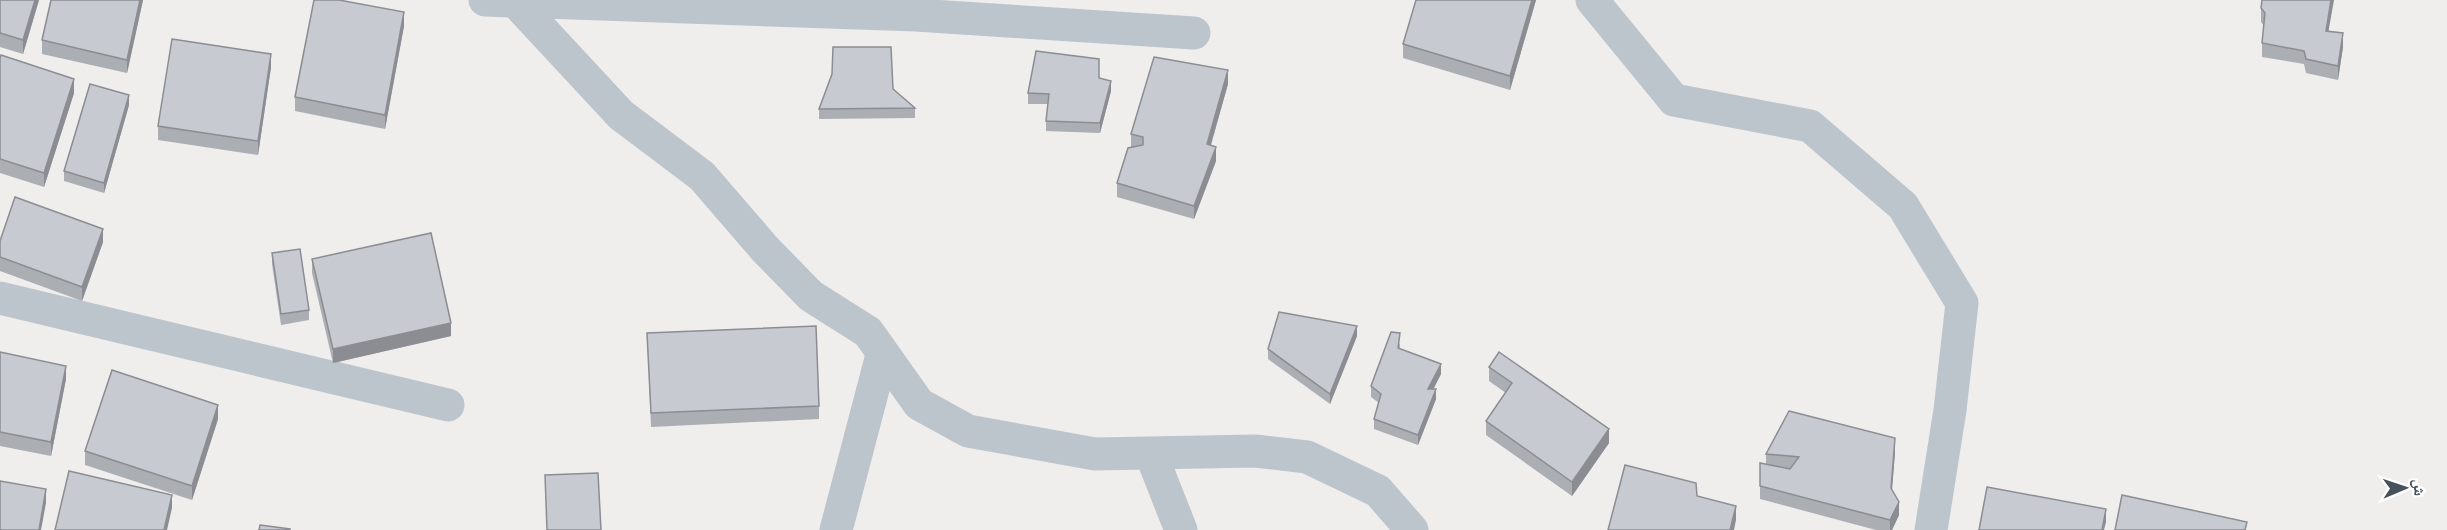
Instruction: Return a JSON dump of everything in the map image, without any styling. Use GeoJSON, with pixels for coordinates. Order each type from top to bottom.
{"type":"FeatureCollection","features":[{"type":"Feature","properties":{"kind":"street"},"geometry":{"type":"LineString","coordinates":[[1592,0],[1674,100],[1810,126],[1903,206],[1962,303],[1950,410],[1931,530]]}},
{"type":"Feature","properties":{"kind":"street"},"geometry":{"type":"LineString","coordinates":[[500,1],[916,15],[1194,33]]}},
{"type":"Feature","properties":{"kind":"street"},"geometry":{"type":"LineString","coordinates":[[500,1],[621,114],[702,176],[765,249],[812,296],[868,332],[882,355],[919,404],[968,431],[1095,454],[1255,451],[1307,457],[1378,491],[1412,530]]}},
{"type":"Feature","properties":{"kind":"street"},"geometry":{"type":"LineString","coordinates":[[0,298],[448,405]]}},
{"type":"Feature","properties":{"kind":"street"},"geometry":{"type":"LineString","coordinates":[[837,530],[882,355]]}},
{"type":"Feature","properties":{"kind":"street"},"geometry":{"type":"LineString","coordinates":[[1151,454],[1180,530]]}},
{"type":"Feature","properties":{"kind":"building"},"geometry":{"type":"Polygon","coordinates":[[[0,0],[35,0],[23,40],[0,33],[0,0]]]}},
{"type":"Feature","properties":{"kind":"building"},"geometry":{"type":"Polygon","coordinates":[[[51,0],[140,0],[127,60],[42,40],[51,0]]]}},
{"type":"Feature","properties":{"kind":"building"},"geometry":{"type":"Polygon","coordinates":[[[314,0],[339,0],[404,12],[385,115],[295,97],[314,0]]]}},
{"type":"Feature","properties":{"kind":"building"},"geometry":{"type":"Polygon","coordinates":[[[1416,0],[1532,0],[1510,76],[1403,44],[1416,0]]]}},
{"type":"Feature","properties":{"kind":"building"},"geometry":{"type":"Polygon","coordinates":[[[2262,0],[2331,0],[2326,31],[2343,33],[2338,66],[2306,59],[2304,51],[2262,43],[2265,13],[2261,8],[2262,0]]]}},
{"type":"Feature","properties":{"kind":"building"},"geometry":{"type":"Polygon","coordinates":[[[172,39],[271,54],[258,141],[158,126],[172,39]]]}},
{"type":"Feature","properties":{"kind":"building"},"geometry":{"type":"Polygon","coordinates":[[[833,47],[891,47],[893,89],[915,108],[819,109],[832,74],[833,47]]]}},
{"type":"Feature","properties":{"kind":"building"},"geometry":{"type":"Polygon","coordinates":[[[1036,51],[1099,59],[1099,78],[1111,81],[1100,123],[1046,121],[1049,94],[1028,93],[1036,51]]]}},
{"type":"Feature","properties":{"kind":"building"},"geometry":{"type":"Polygon","coordinates":[[[1,55],[74,79],[44,173],[0,159],[1,55]]]}},
{"type":"Feature","properties":{"kind":"building"},"geometry":{"type":"Polygon","coordinates":[[[1154,57],[1228,70],[1207,144],[1216,147],[1194,206],[1117,183],[1128,148],[1143,145],[1143,137],[1131,134],[1154,57]]]}},
{"type":"Feature","properties":{"kind":"building"},"geometry":{"type":"Polygon","coordinates":[[[90,84],[129,95],[104,183],[64,171],[90,84]]]}},
{"type":"Feature","properties":{"kind":"building"},"geometry":{"type":"Polygon","coordinates":[[[15,197],[103,229],[82,287],[0,257],[0,241],[15,197]]]}},
{"type":"Feature","properties":{"kind":"building"},"geometry":{"type":"Polygon","coordinates":[[[431,233],[451,323],[333,349],[312,259],[431,233]]]}},
{"type":"Feature","properties":{"kind":"building"},"geometry":{"type":"Polygon","coordinates":[[[300,249],[309,310],[281,314],[272,253],[300,249]]]}},
{"type":"Feature","properties":{"kind":"building"},"geometry":{"type":"Polygon","coordinates":[[[1279,312],[1357,326],[1330,394],[1268,349],[1279,312]]]}},
{"type":"Feature","properties":{"kind":"building"},"geometry":{"type":"Polygon","coordinates":[[[816,326],[819,406],[651,413],[647,333],[816,326]]]}},
{"type":"Feature","properties":{"kind":"building"},"geometry":{"type":"Polygon","coordinates":[[[1391,332],[1400,333],[1398,348],[1441,364],[1428,389],[1436,389],[1418,435],[1374,419],[1381,394],[1371,386],[1391,332]]]}},
{"type":"Feature","properties":{"kind":"building"},"geometry":{"type":"Polygon","coordinates":[[[0,352],[66,366],[51,442],[0,432],[0,352]]]}},
{"type":"Feature","properties":{"kind":"building"},"geometry":{"type":"Polygon","coordinates":[[[1499,352],[1609,429],[1572,482],[1486,421],[1512,383],[1489,367],[1499,352]]]}},
{"type":"Feature","properties":{"kind":"building"},"geometry":{"type":"Polygon","coordinates":[[[112,370],[218,405],[192,486],[85,451],[112,370]]]}},
{"type":"Feature","properties":{"kind":"building"},"geometry":{"type":"Polygon","coordinates":[[[1789,411],[1895,438],[1891,488],[1899,502],[1890,520],[1760,486],[1760,463],[1790,469],[1799,457],[1766,454],[1789,411]]]}},
{"type":"Feature","properties":{"kind":"building"},"geometry":{"type":"Polygon","coordinates":[[[1625,465],[1696,483],[1697,496],[1736,506],[1730,530],[1608,530],[1625,465]]]}},
{"type":"Feature","properties":{"kind":"building"},"geometry":{"type":"Polygon","coordinates":[[[69,471],[172,495],[164,530],[55,530],[69,471]]]}},
{"type":"Feature","properties":{"kind":"building"},"geometry":{"type":"Polygon","coordinates":[[[598,473],[601,530],[547,530],[545,475],[598,473]]]}},
{"type":"Feature","properties":{"kind":"building"},"geometry":{"type":"Polygon","coordinates":[[[0,481],[46,489],[39,530],[0,530],[0,481]]]}},
{"type":"Feature","properties":{"kind":"building"},"geometry":{"type":"Polygon","coordinates":[[[1987,487],[2106,509],[2102,530],[1979,530],[1987,487]]]}},
{"type":"Feature","properties":{"kind":"building"},"geometry":{"type":"Polygon","coordinates":[[[2122,495],[2247,522],[2245,530],[2115,530],[2122,495]]]}},
{"type":"Feature","properties":{"kind":"building"},"geometry":{"type":"Polygon","coordinates":[[[260,525],[290,529],[290,530],[259,530],[260,525]]]}}]}
